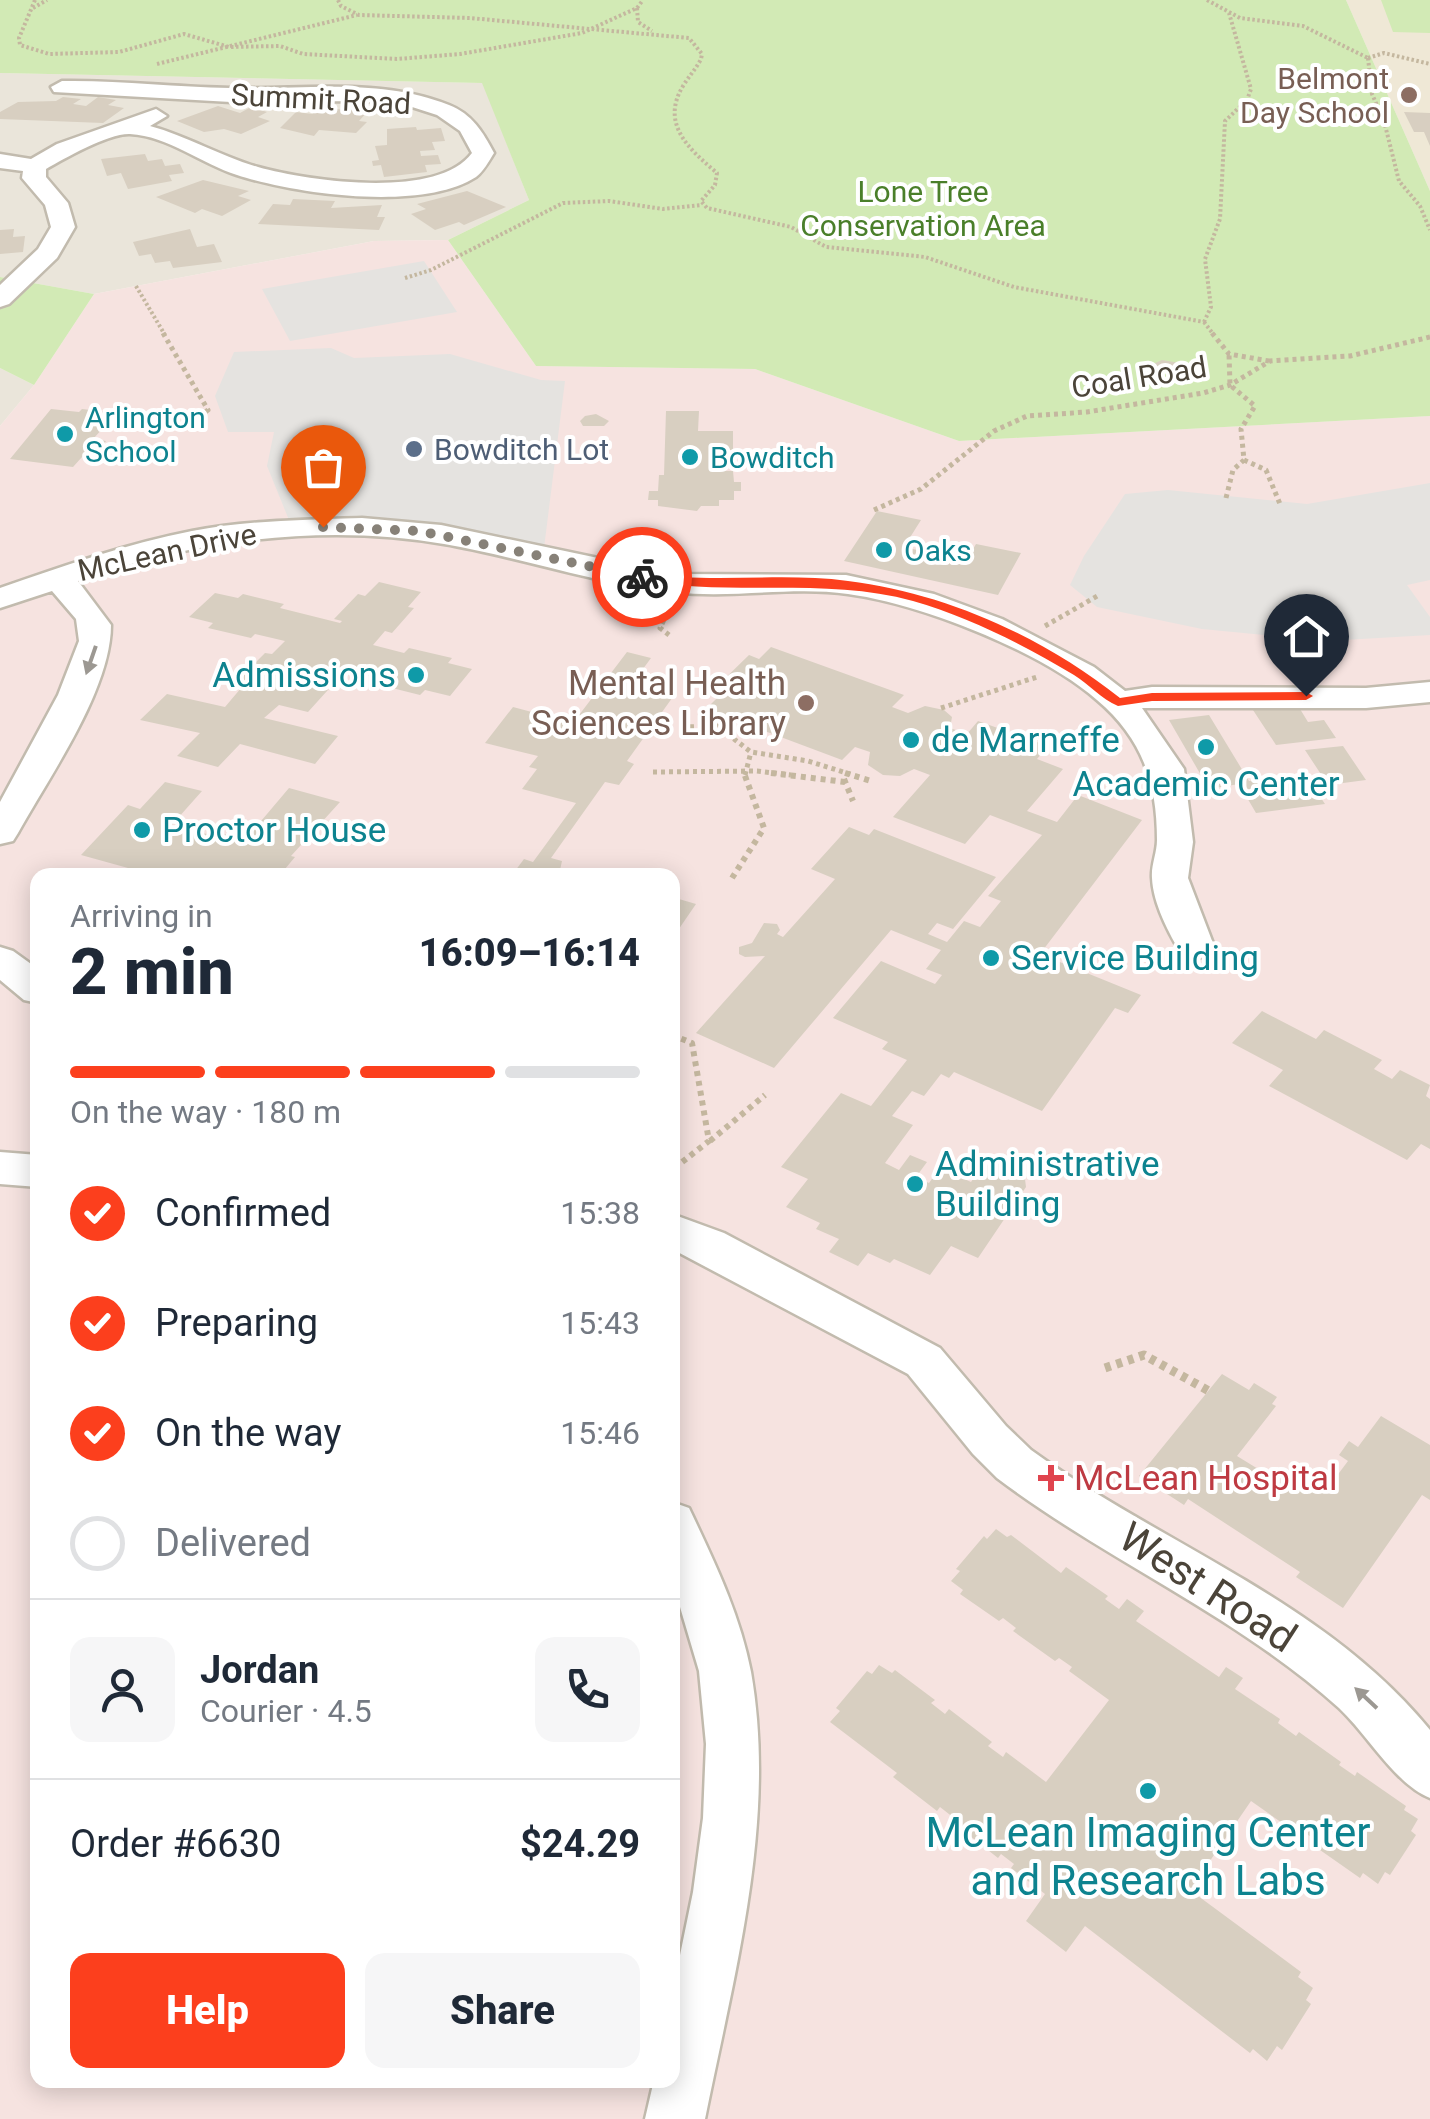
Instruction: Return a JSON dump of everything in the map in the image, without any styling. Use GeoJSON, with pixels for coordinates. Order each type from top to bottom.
{"type":"FeatureCollection","features":[{"type":"Feature","properties":{"kind":"street","name":"Summit Road"},"geometry":{"type":"LineString","coordinates":[[62,87],[356,94],[406,99],[447,112],[468,124],[479,139],[483,158],[466,173],[437,183],[383,188],[332,186],[244,170],[131,127]]}},
{"type":"Feature","properties":{"kind":"street","name":"Summit Road"},"geometry":{"type":"LineString","coordinates":[[35,166],[65,149],[158,115],[180,92]]}},
{"type":"Feature","properties":{"kind":"street"},"geometry":{"type":"LineString","coordinates":[[0,161],[35,166],[34,178],[56,202],[63,227],[53,246],[0,299]]}},
{"type":"Feature","properties":{"kind":"street","name":"McLean Drive"},"geometry":{"type":"LineString","coordinates":[[0,600],[58,576],[169,545],[246,532],[362,526],[419,531],[674,583],[821,582],[890,591],[955,610],[991,626],[1082,674],[1118,702],[1156,747],[1167,768],[1175,842],[1170,878],[1195,946]]}},
{"type":"Feature","properties":{"kind":"street"},"geometry":{"type":"LineString","coordinates":[[0,832],[86,676],[96,645],[91,618],[58,576]]}},
{"type":"Feature","properties":{"kind":"street"},"geometry":{"type":"LineString","coordinates":[[1118,702],[1152,697],[1366,698],[1430,692]]}},
{"type":"Feature","properties":{"kind":"street"},"geometry":{"type":"LineString","coordinates":[[0,960],[30,984]]}},
{"type":"Feature","properties":{"kind":"street"},"geometry":{"type":"LineString","coordinates":[[0,1168],[30,1170]]}},
{"type":"Feature","properties":{"kind":"street","name":"West Road"},"geometry":{"type":"LineString","coordinates":[[680,1234],[709,1244],[908,1350],[952,1387],[1010,1462],[1292,1640],[1342,1676],[1393,1724],[1430,1772]]}},
{"type":"Feature","properties":{"kind":"street"},"geometry":{"type":"LineString","coordinates":[[675,2119],[722,1880],[734,1741],[730,1686],[720,1642],[702,1584],[680,1539]]}},
{"type":"Feature","properties":{"kind":"path"},"geometry":{"type":"LineString","coordinates":[[34,0],[19,38],[25,49],[49,54],[119,52],[184,34],[229,47],[280,46],[302,54],[397,59],[460,54],[574,35],[637,8],[643,0]]}},
{"type":"Feature","properties":{"kind":"path"},"geometry":{"type":"LineString","coordinates":[[32,8],[48,0]]}},
{"type":"Feature","properties":{"kind":"path"},"geometry":{"type":"LineString","coordinates":[[338,0],[341,6],[359,15]]}},
{"type":"Feature","properties":{"kind":"path"},"geometry":{"type":"LineString","coordinates":[[1209,0],[1248,20],[1302,26],[1368,58],[1384,54],[1430,64]]}},
{"type":"Feature","properties":{"kind":"path"},"geometry":{"type":"LineString","coordinates":[[637,8],[638,22],[658,33]]}},
{"type":"Feature","properties":{"kind":"path"},"geometry":{"type":"LineString","coordinates":[[1204,322],[1211,307],[1205,259],[1220,219],[1226,121],[1247,100],[1251,89],[1229,13]]}},
{"type":"Feature","properties":{"kind":"path"},"geometry":{"type":"LineString","coordinates":[[119,52],[141,66],[192,59],[293,25],[359,15],[596,27],[689,38],[702,54],[701,62],[680,90],[674,122],[679,140],[716,172],[718,179],[705,195],[702,206]]}},
{"type":"Feature","properties":{"kind":"path"},"geometry":{"type":"LineString","coordinates":[[1368,58],[1372,94],[1384,121],[1399,180],[1420,206],[1430,230]]}},
{"type":"Feature","properties":{"kind":"path"},"geometry":{"type":"LineString","coordinates":[[125,86],[141,66]]}},
{"type":"Feature","properties":{"kind":"path"},"geometry":{"type":"LineString","coordinates":[[404,278],[431,270],[563,203],[609,201],[663,209],[702,206],[791,227],[815,244],[925,257],[1014,287],[1204,322],[1229,354],[1230,385],[1255,406],[1240,429],[1244,460]]}},
{"type":"Feature","properties":{"kind":"path"},"geometry":{"type":"LineString","coordinates":[[136,286],[208,410],[196,419]]}},
{"type":"Feature","properties":{"kind":"path","name":"Coal Road"},"geometry":{"type":"LineString","coordinates":[[874,510],[921,489],[994,432],[1027,416],[1150,404],[1230,385],[1270,361],[1350,356],[1430,338]]}},
{"type":"Feature","properties":{"kind":"path"},"geometry":{"type":"LineString","coordinates":[[1229,354],[1270,361]]}},
{"type":"Feature","properties":{"kind":"path"},"geometry":{"type":"LineString","coordinates":[[1226,498],[1233,470],[1244,460]]}},
{"type":"Feature","properties":{"kind":"path"},"geometry":{"type":"LineString","coordinates":[[1244,460],[1266,470],[1280,504]]}},
{"type":"Feature","properties":{"kind":"path"},"geometry":{"type":"LineString","coordinates":[[1036,632],[1100,594]]}},
{"type":"Feature","properties":{"kind":"path"},"geometry":{"type":"LineString","coordinates":[[669,635],[660,628],[674,600]]}},
{"type":"Feature","properties":{"kind":"path"},"geometry":{"type":"LineString","coordinates":[[940,708],[1048,672]]}},
{"type":"Feature","properties":{"kind":"path"},"geometry":{"type":"LineString","coordinates":[[682,727],[717,726],[752,752],[808,761],[871,781]]}},
{"type":"Feature","properties":{"kind":"path"},"geometry":{"type":"LineString","coordinates":[[732,878],[764,828],[752,806],[744,771],[752,752]]}},
{"type":"Feature","properties":{"kind":"path"},"geometry":{"type":"LineString","coordinates":[[653,772],[744,771],[845,782]]}},
{"type":"Feature","properties":{"kind":"path"},"geometry":{"type":"LineString","coordinates":[[842,773],[853,801]]}},
{"type":"Feature","properties":{"kind":"path"},"geometry":{"type":"LineString","coordinates":[[680,1038],[692,1043],[709,1142]]}},
{"type":"Feature","properties":{"kind":"path"},"geometry":{"type":"LineString","coordinates":[[680,1164],[765,1095]]}},
{"type":"Feature","properties":{"kind":"path"},"geometry":{"type":"LineString","coordinates":[[1105,1368],[1144,1356],[1209,1390]]}},
{"type":"Feature","properties":{"kind":"shaded area","name":"Belmont Day School"},"geometry":{"type":"Polygon","coordinates":[[[1346,0],[1430,0],[1430,191],[1346,0]]]}},
{"type":"Feature","properties":{"kind":"shaded area"},"geometry":{"type":"Polygon","coordinates":[[[0,73],[483,83],[529,200],[448,240],[374,241],[94,294],[0,277],[0,73]]]}},
{"type":"Feature","properties":{"kind":"shaded area","name":"McLean Hospital"},"geometry":{"type":"Polygon","coordinates":[[[448,240],[536,366],[755,369],[959,441],[1430,416],[1430,2119],[0,2119],[0,426],[34,385],[94,294],[374,241],[448,240]]]}},
{"type":"Feature","properties":{"kind":"shaded area"},"geometry":{"type":"Polygon","coordinates":[[[424,261],[457,312],[290,341],[262,289],[424,261]]]}},
{"type":"Feature","properties":{"kind":"shaded area","name":"Bowditch Lot"},"geometry":{"type":"Polygon","coordinates":[[[331,348],[354,358],[450,354],[541,380],[565,381],[544,548],[424,523],[382,519],[289,520],[267,466],[274,432],[228,432],[215,396],[234,352],[331,348]]]}},
{"type":"Feature","properties":{"kind":"shaded area"},"geometry":{"type":"Polygon","coordinates":[[[0,368],[34,385],[0,426],[0,368]]]}},
{"type":"Feature","properties":{"kind":"shaded area"},"geometry":{"type":"Polygon","coordinates":[[[1430,483],[1430,580],[1407,585],[1430,617],[1430,635],[1327,641],[1202,629],[1097,607],[1070,585],[1084,556],[1125,494],[1168,490],[1307,504],[1430,483]]]}},
{"type":"Feature","properties":{"kind":"green space","name":"Lone Tree Conservation Area"},"geometry":{"type":"Polygon","coordinates":[[[0,0],[1346,0],[1430,191],[1430,416],[959,441],[755,369],[536,366],[448,240],[529,200],[482,83],[0,73],[0,0]]]}},
{"type":"Feature","properties":{"kind":"green space"},"geometry":{"type":"Polygon","coordinates":[[[1381,0],[1430,0],[1430,33],[1393,32],[1381,0]]]}},
{"type":"Feature","properties":{"kind":"green space"},"geometry":{"type":"Polygon","coordinates":[[[0,277],[94,294],[34,385],[0,368],[0,277]]]}},
{"type":"Feature","properties":{"kind":"building"},"geometry":{"type":"Polygon","coordinates":[[[63,97],[81,99],[73,104],[86,106],[98,97],[116,100],[108,105],[124,108],[103,123],[0,119],[0,112],[18,102],[56,101],[63,97]]]}},
{"type":"Feature","properties":{"kind":"building"},"geometry":{"type":"Polygon","coordinates":[[[218,106],[240,113],[251,107],[267,112],[258,117],[270,121],[241,134],[224,129],[204,132],[177,121],[218,106]]]}},
{"type":"Feature","properties":{"kind":"building"},"geometry":{"type":"Polygon","coordinates":[[[318,108],[368,111],[359,121],[367,122],[356,133],[319,130],[314,136],[280,128],[296,112],[312,114],[318,108]]]}},
{"type":"Feature","properties":{"kind":"building"},"geometry":{"type":"Polygon","coordinates":[[[1404,112],[1430,113],[1430,146],[1424,132],[1414,132],[1404,112]]]}},
{"type":"Feature","properties":{"kind":"building"},"geometry":{"type":"Polygon","coordinates":[[[441,128],[445,141],[432,142],[435,150],[420,151],[421,156],[438,155],[441,164],[425,165],[427,172],[384,177],[381,165],[373,166],[372,161],[379,160],[375,146],[387,145],[387,129],[441,128]]]}},
{"type":"Feature","properties":{"kind":"building"},"geometry":{"type":"Polygon","coordinates":[[[145,154],[148,161],[162,159],[165,166],[180,164],[184,173],[169,175],[172,181],[128,189],[121,173],[107,176],[101,159],[145,154]]]}},
{"type":"Feature","properties":{"kind":"building"},"geometry":{"type":"Polygon","coordinates":[[[203,180],[249,191],[238,196],[251,200],[222,216],[202,209],[195,213],[156,197],[203,180]]]}},
{"type":"Feature","properties":{"kind":"building"},"geometry":{"type":"Polygon","coordinates":[[[467,191],[506,207],[464,225],[459,222],[435,230],[411,214],[426,209],[417,204],[467,191]]]}},
{"type":"Feature","properties":{"kind":"building"},"geometry":{"type":"Polygon","coordinates":[[[293,199],[335,201],[331,208],[382,205],[377,217],[385,217],[379,230],[258,224],[273,204],[290,205],[293,199]]]}},
{"type":"Feature","properties":{"kind":"building"},"geometry":{"type":"Polygon","coordinates":[[[14,229],[13,237],[25,236],[23,252],[0,254],[0,230],[14,229]]]}},
{"type":"Feature","properties":{"kind":"building"},"geometry":{"type":"Polygon","coordinates":[[[190,229],[197,247],[214,244],[222,262],[173,268],[170,261],[155,263],[151,254],[139,256],[133,242],[190,229]]]}},
{"type":"Feature","properties":{"kind":"building"},"geometry":{"type":"Polygon","coordinates":[[[1162,360],[1180,363],[1183,371],[1157,371],[1153,364],[1162,360]]]}},
{"type":"Feature","properties":{"kind":"building","name":"Arlington School"},"geometry":{"type":"Polygon","coordinates":[[[51,409],[117,413],[93,439],[106,441],[100,448],[91,447],[73,467],[10,459],[51,409]]]}},
{"type":"Feature","properties":{"kind":"building","name":"Bowditch"},"geometry":{"type":"Polygon","coordinates":[[[666,411],[699,411],[698,431],[733,431],[733,450],[719,450],[719,471],[733,471],[734,482],[741,482],[741,491],[734,491],[734,500],[719,500],[719,506],[701,506],[697,511],[658,506],[658,500],[648,500],[649,491],[658,491],[659,475],[664,475],[666,411]]]}},
{"type":"Feature","properties":{"kind":"building"},"geometry":{"type":"Polygon","coordinates":[[[596,414],[609,421],[604,426],[583,426],[580,421],[585,416],[596,414]]]}},
{"type":"Feature","properties":{"kind":"building","name":"Oaks"},"geometry":{"type":"Polygon","coordinates":[[[877,511],[921,520],[904,547],[966,561],[976,544],[1021,553],[998,595],[844,561],[877,511]]]}},
{"type":"Feature","properties":{"kind":"building","name":"Admissions"},"geometry":{"type":"Polygon","coordinates":[[[379,582],[421,592],[408,607],[414,608],[392,633],[385,631],[373,645],[452,658],[448,663],[472,669],[450,696],[425,690],[420,695],[376,684],[380,679],[346,670],[308,712],[279,705],[264,718],[338,736],[315,764],[240,744],[218,767],[177,756],[200,733],[140,720],[167,694],[225,707],[247,681],[239,679],[265,653],[272,654],[285,641],[208,628],[213,623],[189,617],[215,593],[238,598],[243,594],[340,623],[334,619],[358,594],[365,596],[379,582]]]}},
{"type":"Feature","properties":{"kind":"building"},"geometry":{"type":"Polygon","coordinates":[[[771,647],[904,695],[892,707],[908,713],[925,706],[944,710],[952,717],[950,728],[967,734],[978,721],[1048,746],[1037,759],[1063,769],[1027,811],[1057,822],[1078,795],[1142,820],[1040,954],[1141,995],[1128,1013],[1115,1008],[1042,1111],[954,1072],[949,1078],[941,1074],[924,1096],[912,1091],[892,1116],[913,1125],[885,1163],[899,1170],[910,1155],[927,1162],[916,1177],[929,1183],[940,1168],[971,1182],[981,1167],[1000,1162],[1016,1166],[1025,1179],[1026,1187],[978,1258],[951,1246],[930,1275],[894,1259],[890,1263],[868,1253],[858,1266],[829,1252],[839,1239],[816,1229],[820,1223],[786,1207],[808,1179],[781,1167],[841,1093],[871,1106],[907,1060],[882,1049],[888,1042],[833,1018],[881,961],[935,984],[942,975],[926,969],[941,950],[891,930],[774,1068],[696,1033],[765,956],[745,957],[739,954],[739,947],[752,943],[764,923],[777,924],[777,934],[783,937],[835,879],[811,869],[849,827],[869,835],[874,829],[996,877],[953,929],[937,923],[928,934],[947,942],[964,921],[980,927],[1001,901],[988,896],[1042,835],[990,815],[965,844],[893,817],[930,775],[914,769],[900,776],[883,775],[868,765],[870,752],[855,747],[842,760],[706,709],[719,696],[710,693],[749,655],[759,659],[771,647]]]}},
{"type":"Feature","properties":{"kind":"building"},"geometry":{"type":"Polygon","coordinates":[[[627,652],[651,658],[632,684],[675,694],[627,761],[634,764],[619,785],[605,782],[551,858],[562,861],[560,868],[517,868],[524,859],[533,862],[576,803],[522,789],[537,769],[529,767],[538,756],[485,743],[513,707],[573,723],[627,652]]]}},
{"type":"Feature","properties":{"kind":"building"},"geometry":{"type":"Polygon","coordinates":[[[1297,704],[1308,722],[1324,720],[1336,738],[1276,745],[1253,710],[1297,704]]]}},
{"type":"Feature","properties":{"kind":"building","name":"Academic Center"},"geometry":{"type":"Polygon","coordinates":[[[1209,715],[1249,781],[1305,774],[1325,804],[1256,813],[1239,784],[1209,789],[1169,720],[1209,715]]]}},
{"type":"Feature","properties":{"kind":"building"},"geometry":{"type":"Polygon","coordinates":[[[1343,746],[1366,780],[1328,785],[1305,750],[1343,746]]]}},
{"type":"Feature","properties":{"kind":"building","name":"Proctor House"},"geometry":{"type":"Polygon","coordinates":[[[165,782],[202,791],[170,827],[218,836],[256,827],[289,788],[340,802],[291,856],[295,857],[286,868],[128,868],[81,855],[128,805],[140,809],[165,782]]]}},
{"type":"Feature","properties":{"kind":"building"},"geometry":{"type":"Polygon","coordinates":[[[680,899],[696,904],[680,927],[680,899]]]}},
{"type":"Feature","properties":{"kind":"building"},"geometry":{"type":"Polygon","coordinates":[[[1262,1011],[1316,1039],[1324,1030],[1382,1060],[1374,1069],[1392,1079],[1400,1070],[1430,1085],[1426,1096],[1430,1099],[1430,1149],[1421,1144],[1407,1160],[1269,1086],[1283,1070],[1232,1043],[1262,1011]]]}},
{"type":"Feature","properties":{"kind":"building"},"geometry":{"type":"Polygon","coordinates":[[[1222,1374],[1249,1390],[1254,1383],[1277,1397],[1272,1404],[1276,1406],[1237,1456],[1294,1491],[1327,1489],[1348,1461],[1339,1455],[1349,1441],[1358,1447],[1381,1416],[1430,1445],[1430,1500],[1422,1495],[1343,1608],[1296,1577],[1300,1572],[1188,1499],[1184,1505],[1139,1476],[1222,1374]]]}},
{"type":"Feature","properties":{"kind":"building","name":"McLean Imaging Center and Research Labs"},"geometry":{"type":"Polygon","coordinates":[[[996,1529],[1007,1537],[1011,1535],[1061,1573],[1066,1567],[1108,1596],[1105,1599],[1119,1609],[1127,1599],[1144,1611],[1136,1621],[1219,1677],[1226,1667],[1243,1678],[1235,1689],[1280,1719],[1278,1723],[1296,1736],[1299,1732],[1341,1762],[1339,1765],[1355,1776],[1357,1772],[1406,1806],[1404,1810],[1418,1819],[1411,1831],[1416,1835],[1390,1875],[1385,1872],[1378,1884],[1363,1873],[1360,1878],[1310,1843],[1314,1839],[1298,1828],[1295,1832],[1251,1801],[1190,1890],[1301,1972],[1298,1977],[1313,1988],[1306,2000],[1311,2004],[1282,2050],[1277,2046],[1267,2061],[1253,2049],[1250,2053],[1085,1926],[1066,1952],[1026,1921],[1045,1894],[1011,1868],[1014,1864],[1001,1854],[998,1858],[951,1821],[954,1818],[940,1807],[937,1811],[893,1777],[897,1773],[830,1722],[840,1711],[836,1708],[867,1671],[872,1674],[879,1665],[892,1673],[895,1670],[935,1700],[931,1703],[945,1714],[949,1709],[992,1742],[988,1746],[1003,1757],[1006,1752],[1046,1782],[1109,1700],[1069,1671],[1072,1667],[1059,1658],[1055,1661],[1013,1631],[1016,1628],[1003,1618],[999,1621],[960,1594],[963,1590],[951,1581],[960,1571],[956,1569],[984,1536],[987,1539],[996,1529]]]}},
{"type":"Feature","properties":{"kind":"way so far"},"geometry":{"type":"LineString","coordinates":[[323,527],[380,527],[441,534],[642,577]]}},
{"type":"Feature","properties":{"kind":"place","name":"Belmont Day School"},"geometry":{"type":"Point","coordinates":[1409,95]}},
{"type":"Feature","properties":{"kind":"place","name":"Arlington School"},"geometry":{"type":"Point","coordinates":[65,434]}},
{"type":"Feature","properties":{"kind":"place","name":"Bowditch Lot"},"geometry":{"type":"Point","coordinates":[414,449]}},
{"type":"Feature","properties":{"kind":"place","name":"Bowditch"},"geometry":{"type":"Point","coordinates":[690,457]}},
{"type":"Feature","properties":{"kind":"place","name":"Oaks"},"geometry":{"type":"Point","coordinates":[884,550]}},
{"type":"Feature","properties":{"kind":"place","name":"Admissions"},"geometry":{"type":"Point","coordinates":[416,675]}},
{"type":"Feature","properties":{"kind":"place","name":"Mental Health Sciences Library"},"geometry":{"type":"Point","coordinates":[806,703]}},
{"type":"Feature","properties":{"kind":"place","name":"de Marneffe"},"geometry":{"type":"Point","coordinates":[911,740]}},
{"type":"Feature","properties":{"kind":"place","name":"Academic Center"},"geometry":{"type":"Point","coordinates":[1206,747]}},
{"type":"Feature","properties":{"kind":"place","name":"Proctor House"},"geometry":{"type":"Point","coordinates":[142,830]}},
{"type":"Feature","properties":{"kind":"place","name":"Service Building"},"geometry":{"type":"Point","coordinates":[991,958]}},
{"type":"Feature","properties":{"kind":"place","name":"Administrative Building"},"geometry":{"type":"Point","coordinates":[915,1184]}},
{"type":"Feature","properties":{"kind":"place","name":"McLean Hospital"},"geometry":{"type":"Point","coordinates":[1051,1478]}},
{"type":"Feature","properties":{"kind":"place","name":"McLean Imaging Center and Research Labs"},"geometry":{"type":"Point","coordinates":[1148,1791]}},
{"type":"Feature","properties":{"kind":"route"},"geometry":{"type":"LineString","coordinates":[[642,577],[690,584],[821,582],[912,596],[955,610],[1011,636],[1082,674],[1118,702],[1152,697],[1306,696]]}}]}
